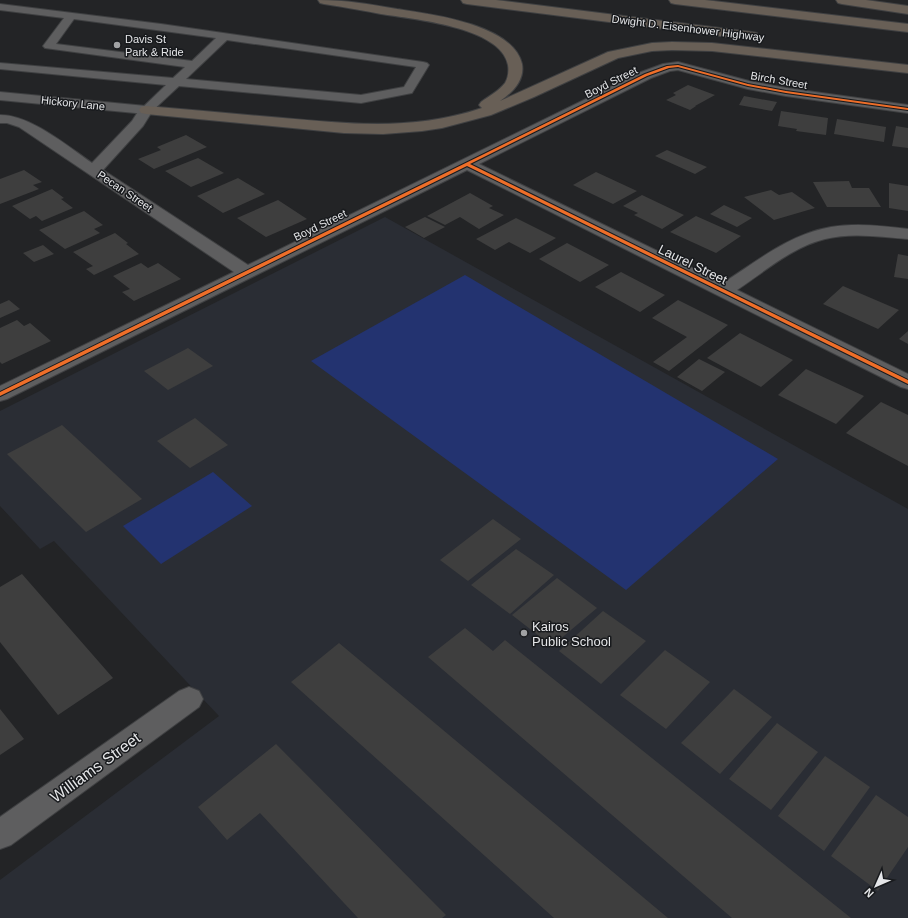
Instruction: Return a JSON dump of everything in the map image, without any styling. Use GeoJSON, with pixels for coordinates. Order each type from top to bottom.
{"type":"FeatureCollection","features":[{"type":"Feature","properties":{"kind":"highway"},"geometry":{"type":"LineString","coordinates":[[324,0],[442,20],[471,28],[492,37],[508,50],[516,65],[514,78],[502,94],[470,116]]}},
{"type":"Feature","properties":{"kind":"highway","name":"Dwight D. Eisenhower Highway"},"geometry":{"type":"LineString","coordinates":[[467,0],[761,38]]}},
{"type":"Feature","properties":{"kind":"highway"},"geometry":{"type":"LineString","coordinates":[[675,0],[908,28]]}},
{"type":"Feature","properties":{"kind":"highway"},"geometry":{"type":"LineString","coordinates":[[842,0],[908,10]]}},
{"type":"Feature","properties":{"kind":"highway"},"geometry":{"type":"LineString","coordinates":[[146,110],[359,129],[389,130],[416,128],[443,123],[498,108],[613,55],[631,49],[649,46],[689,45],[724,48],[908,69]]}},
{"type":"Feature","properties":{"kind":"street","name":"Birch Street"},"geometry":{"type":"LineString","coordinates":[[649,74],[668,67],[678,66],[748,85],[908,109]]}},
{"type":"Feature","properties":{"kind":"street","name":"Boyd Street"},"geometry":{"type":"LineString","coordinates":[[0,394],[246,272],[468,165],[649,74]]}},
{"type":"Feature","properties":{"kind":"street","name":"Hickory Lane"},"geometry":{"type":"LineString","coordinates":[[0,96],[146,110]]}},
{"type":"Feature","properties":{"kind":"street"},"geometry":{"type":"LineString","coordinates":[[94,170],[138,123],[146,110]]}},
{"type":"Feature","properties":{"kind":"street","name":"Pecan Street"},"geometry":{"type":"LineString","coordinates":[[0,119],[8,119],[24,124],[246,272]]}},
{"type":"Feature","properties":{"kind":"street","name":"Laurel Street"},"geometry":{"type":"LineString","coordinates":[[468,165],[908,382]]}},
{"type":"Feature","properties":{"kind":"street"},"geometry":{"type":"LineString","coordinates":[[724,291],[780,253],[808,239],[836,232],[874,231],[908,234]]}},
{"type":"Feature","properties":{"kind":"street","name":"Williams Street"},"geometry":{"type":"LineString","coordinates":[[0,835],[189,699]]}},
{"type":"Feature","properties":{"kind":"lane"},"geometry":{"type":"LineString","coordinates":[[0,7],[225,36],[423,65],[408,90],[361,99],[0,66]]}},
{"type":"Feature","properties":{"kind":"lane"},"geometry":{"type":"LineString","coordinates":[[71,16],[49,46],[195,65]]}},
{"type":"Feature","properties":{"kind":"lane"},"geometry":{"type":"LineString","coordinates":[[146,110],[225,36]]}},
{"type":"Feature","properties":{"kind":"shaded area","name":"Kairos Public School"},"geometry":{"type":"Polygon","coordinates":[[[385,217],[908,509],[908,918],[0,918],[0,880],[219,716],[54,541],[40,549],[0,506],[0,411],[385,217]]]}},
{"type":"Feature","properties":{"kind":"shaded area"},"geometry":{"type":"Polygon","coordinates":[[[465,275],[778,459],[626,590],[311,361],[465,275]]]}},
{"type":"Feature","properties":{"kind":"shaded area"},"geometry":{"type":"Polygon","coordinates":[[[213,472],[252,506],[161,564],[123,526],[213,472]]]}},
{"type":"Feature","properties":{"kind":"building"},"geometry":{"type":"Polygon","coordinates":[[[688,85],[715,95],[690,110],[666,100],[676,95],[673,93],[688,85]]]}},
{"type":"Feature","properties":{"kind":"building"},"geometry":{"type":"Polygon","coordinates":[[[744,96],[777,102],[772,111],[739,105],[744,96]]]}},
{"type":"Feature","properties":{"kind":"building"},"geometry":{"type":"Polygon","coordinates":[[[781,111],[828,118],[826,135],[796,131],[797,129],[778,126],[781,111]]]}},
{"type":"Feature","properties":{"kind":"building"},"geometry":{"type":"Polygon","coordinates":[[[837,119],[886,127],[884,142],[834,134],[837,119]]]}},
{"type":"Feature","properties":{"kind":"building"},"geometry":{"type":"Polygon","coordinates":[[[896,126],[908,128],[908,148],[892,146],[896,126]]]}},
{"type":"Feature","properties":{"kind":"building"},"geometry":{"type":"Polygon","coordinates":[[[186,135],[207,147],[154,169],[138,159],[161,150],[157,147],[186,135]]]}},
{"type":"Feature","properties":{"kind":"building"},"geometry":{"type":"Polygon","coordinates":[[[667,150],[707,167],[695,174],[655,156],[667,150]]]}},
{"type":"Feature","properties":{"kind":"building"},"geometry":{"type":"Polygon","coordinates":[[[198,158],[224,173],[191,187],[165,171],[198,158]]]}},
{"type":"Feature","properties":{"kind":"building"},"geometry":{"type":"Polygon","coordinates":[[[24,170],[42,182],[33,185],[39,189],[0,204],[0,179],[24,170]]]}},
{"type":"Feature","properties":{"kind":"building"},"geometry":{"type":"Polygon","coordinates":[[[596,172],[637,191],[613,204],[573,185],[596,172]]]}},
{"type":"Feature","properties":{"kind":"building"},"geometry":{"type":"Polygon","coordinates":[[[238,178],[265,194],[223,213],[197,196],[238,178]]]}},
{"type":"Feature","properties":{"kind":"building"},"geometry":{"type":"Polygon","coordinates":[[[849,181],[852,188],[869,188],[881,207],[827,207],[813,182],[849,181]]]}},
{"type":"Feature","properties":{"kind":"building"},"geometry":{"type":"Polygon","coordinates":[[[889,183],[908,186],[908,211],[889,208],[889,183]]]}},
{"type":"Feature","properties":{"kind":"building"},"geometry":{"type":"Polygon","coordinates":[[[52,189],[64,198],[61,199],[73,208],[42,221],[36,216],[30,219],[12,206],[52,189]]]}},
{"type":"Feature","properties":{"kind":"building"},"geometry":{"type":"Polygon","coordinates":[[[771,190],[779,195],[792,192],[815,208],[774,220],[744,197],[771,190]]]}},
{"type":"Feature","properties":{"kind":"building"},"geometry":{"type":"Polygon","coordinates":[[[470,193],[493,206],[489,208],[504,215],[479,229],[460,217],[445,225],[427,216],[470,193]]]}},
{"type":"Feature","properties":{"kind":"building"},"geometry":{"type":"Polygon","coordinates":[[[642,195],[684,215],[662,229],[634,215],[638,213],[623,206],[642,195]]]}},
{"type":"Feature","properties":{"kind":"building"},"geometry":{"type":"Polygon","coordinates":[[[278,200],[307,219],[266,237],[237,218],[278,200]]]}},
{"type":"Feature","properties":{"kind":"building"},"geometry":{"type":"Polygon","coordinates":[[[724,205],[752,218],[737,227],[710,214],[724,205]]]}},
{"type":"Feature","properties":{"kind":"building"},"geometry":{"type":"Polygon","coordinates":[[[84,211],[103,225],[94,229],[100,233],[65,249],[39,230],[84,211]]]}},
{"type":"Feature","properties":{"kind":"building"},"geometry":{"type":"Polygon","coordinates":[[[696,216],[741,236],[716,253],[670,232],[696,216]]]}},
{"type":"Feature","properties":{"kind":"building"},"geometry":{"type":"Polygon","coordinates":[[[425,217],[445,227],[424,238],[405,227],[425,217]]]}},
{"type":"Feature","properties":{"kind":"building"},"geometry":{"type":"Polygon","coordinates":[[[516,218],[556,238],[530,253],[509,242],[495,250],[476,239],[516,218]]]}},
{"type":"Feature","properties":{"kind":"building"},"geometry":{"type":"Polygon","coordinates":[[[115,233],[139,254],[94,275],[86,269],[93,266],[73,252],[115,233]]]}},
{"type":"Feature","properties":{"kind":"building"},"geometry":{"type":"Polygon","coordinates":[[[567,243],[609,265],[580,282],[539,259],[567,243]]]}},
{"type":"Feature","properties":{"kind":"building"},"geometry":{"type":"Polygon","coordinates":[[[43,245],[54,254],[34,262],[23,253],[43,245]]]}},
{"type":"Feature","properties":{"kind":"building"},"geometry":{"type":"Polygon","coordinates":[[[898,254],[908,256],[908,279],[894,277],[898,254]]]}},
{"type":"Feature","properties":{"kind":"building"},"geometry":{"type":"Polygon","coordinates":[[[141,263],[148,268],[158,263],[181,279],[134,301],[122,292],[130,289],[113,276],[141,263]]]}},
{"type":"Feature","properties":{"kind":"building"},"geometry":{"type":"Polygon","coordinates":[[[621,272],[665,295],[640,312],[595,287],[621,272]]]}},
{"type":"Feature","properties":{"kind":"building"},"geometry":{"type":"Polygon","coordinates":[[[843,286],[899,310],[878,329],[823,304],[843,286]]]}},
{"type":"Feature","properties":{"kind":"building"},"geometry":{"type":"Polygon","coordinates":[[[9,300],[20,309],[0,318],[0,304],[9,300]]]}},
{"type":"Feature","properties":{"kind":"building"},"geometry":{"type":"Polygon","coordinates":[[[678,300],[728,325],[669,371],[653,362],[687,337],[652,318],[678,300]]]}},
{"type":"Feature","properties":{"kind":"building"},"geometry":{"type":"Polygon","coordinates":[[[17,320],[24,326],[30,323],[51,341],[2,364],[0,362],[0,328],[17,320]]]}},
{"type":"Feature","properties":{"kind":"building"},"geometry":{"type":"Polygon","coordinates":[[[908,331],[908,344],[899,339],[908,331]]]}},
{"type":"Feature","properties":{"kind":"building"},"geometry":{"type":"Polygon","coordinates":[[[740,333],[793,360],[761,387],[707,358],[740,333]]]}},
{"type":"Feature","properties":{"kind":"building"},"geometry":{"type":"Polygon","coordinates":[[[188,348],[213,366],[168,390],[144,371],[188,348]]]}},
{"type":"Feature","properties":{"kind":"building"},"geometry":{"type":"Polygon","coordinates":[[[699,359],[725,372],[702,391],[677,377],[699,359]]]}},
{"type":"Feature","properties":{"kind":"building"},"geometry":{"type":"Polygon","coordinates":[[[806,369],[864,396],[836,424],[778,395],[806,369]]]}},
{"type":"Feature","properties":{"kind":"building"},"geometry":{"type":"Polygon","coordinates":[[[881,402],[908,415],[908,466],[846,433],[881,402]]]}},
{"type":"Feature","properties":{"kind":"building"},"geometry":{"type":"Polygon","coordinates":[[[195,418],[228,445],[190,468],[157,441],[195,418]]]}},
{"type":"Feature","properties":{"kind":"building"},"geometry":{"type":"Polygon","coordinates":[[[62,425],[142,499],[86,532],[7,454],[62,425]]]}},
{"type":"Feature","properties":{"kind":"building"},"geometry":{"type":"Polygon","coordinates":[[[493,519],[521,539],[468,581],[440,560],[493,519]]]}},
{"type":"Feature","properties":{"kind":"building"},"geometry":{"type":"Polygon","coordinates":[[[516,549],[554,575],[510,614],[471,585],[516,549]]]}},
{"type":"Feature","properties":{"kind":"building"},"geometry":{"type":"Polygon","coordinates":[[[22,574],[113,678],[58,715],[0,642],[0,587],[22,574]]]}},
{"type":"Feature","properties":{"kind":"building"},"geometry":{"type":"Polygon","coordinates":[[[557,578],[597,608],[552,646],[512,615],[557,578]]]}},
{"type":"Feature","properties":{"kind":"building"},"geometry":{"type":"Polygon","coordinates":[[[603,611],[646,641],[601,684],[559,651],[603,611]]]}},
{"type":"Feature","properties":{"kind":"building"},"geometry":{"type":"Polygon","coordinates":[[[465,628],[493,651],[505,640],[851,918],[732,918],[428,657],[465,628]]]}},
{"type":"Feature","properties":{"kind":"building"},"geometry":{"type":"Polygon","coordinates":[[[339,643],[668,918],[554,918],[291,682],[339,643]]]}},
{"type":"Feature","properties":{"kind":"building"},"geometry":{"type":"Polygon","coordinates":[[[665,650],[710,682],[666,729],[620,695],[665,650]]]}},
{"type":"Feature","properties":{"kind":"building"},"geometry":{"type":"Polygon","coordinates":[[[734,689],[772,717],[720,774],[681,743],[734,689]]]}},
{"type":"Feature","properties":{"kind":"building"},"geometry":{"type":"Polygon","coordinates":[[[0,709],[24,739],[0,755],[0,709]]]}},
{"type":"Feature","properties":{"kind":"building"},"geometry":{"type":"Polygon","coordinates":[[[777,723],[818,752],[771,810],[729,779],[777,723]]]}},
{"type":"Feature","properties":{"kind":"building"},"geometry":{"type":"Polygon","coordinates":[[[276,744],[446,915],[442,918],[358,918],[260,813],[227,840],[198,807],[276,744]]]}},
{"type":"Feature","properties":{"kind":"building"},"geometry":{"type":"Polygon","coordinates":[[[825,756],[870,787],[824,851],[778,816],[825,756]]]}},
{"type":"Feature","properties":{"kind":"building"},"geometry":{"type":"Polygon","coordinates":[[[876,795],[908,817],[908,847],[878,891],[831,856],[876,795]]]}},
{"type":"Feature","properties":{"kind":"cycle path"},"geometry":{"type":"LineString","coordinates":[[0,394],[646,75],[668,67],[678,66],[748,85],[786,92],[908,109]]}},
{"type":"Feature","properties":{"kind":"cycle path"},"geometry":{"type":"LineString","coordinates":[[468,165],[908,382]]}},
{"type":"Feature","properties":{"kind":"place","name":"Davis St Park & Ride"},"geometry":{"type":"Point","coordinates":[117,45]}},
{"type":"Feature","properties":{"kind":"place","name":"Kairos Public School"},"geometry":{"type":"Point","coordinates":[524,633]}}]}
